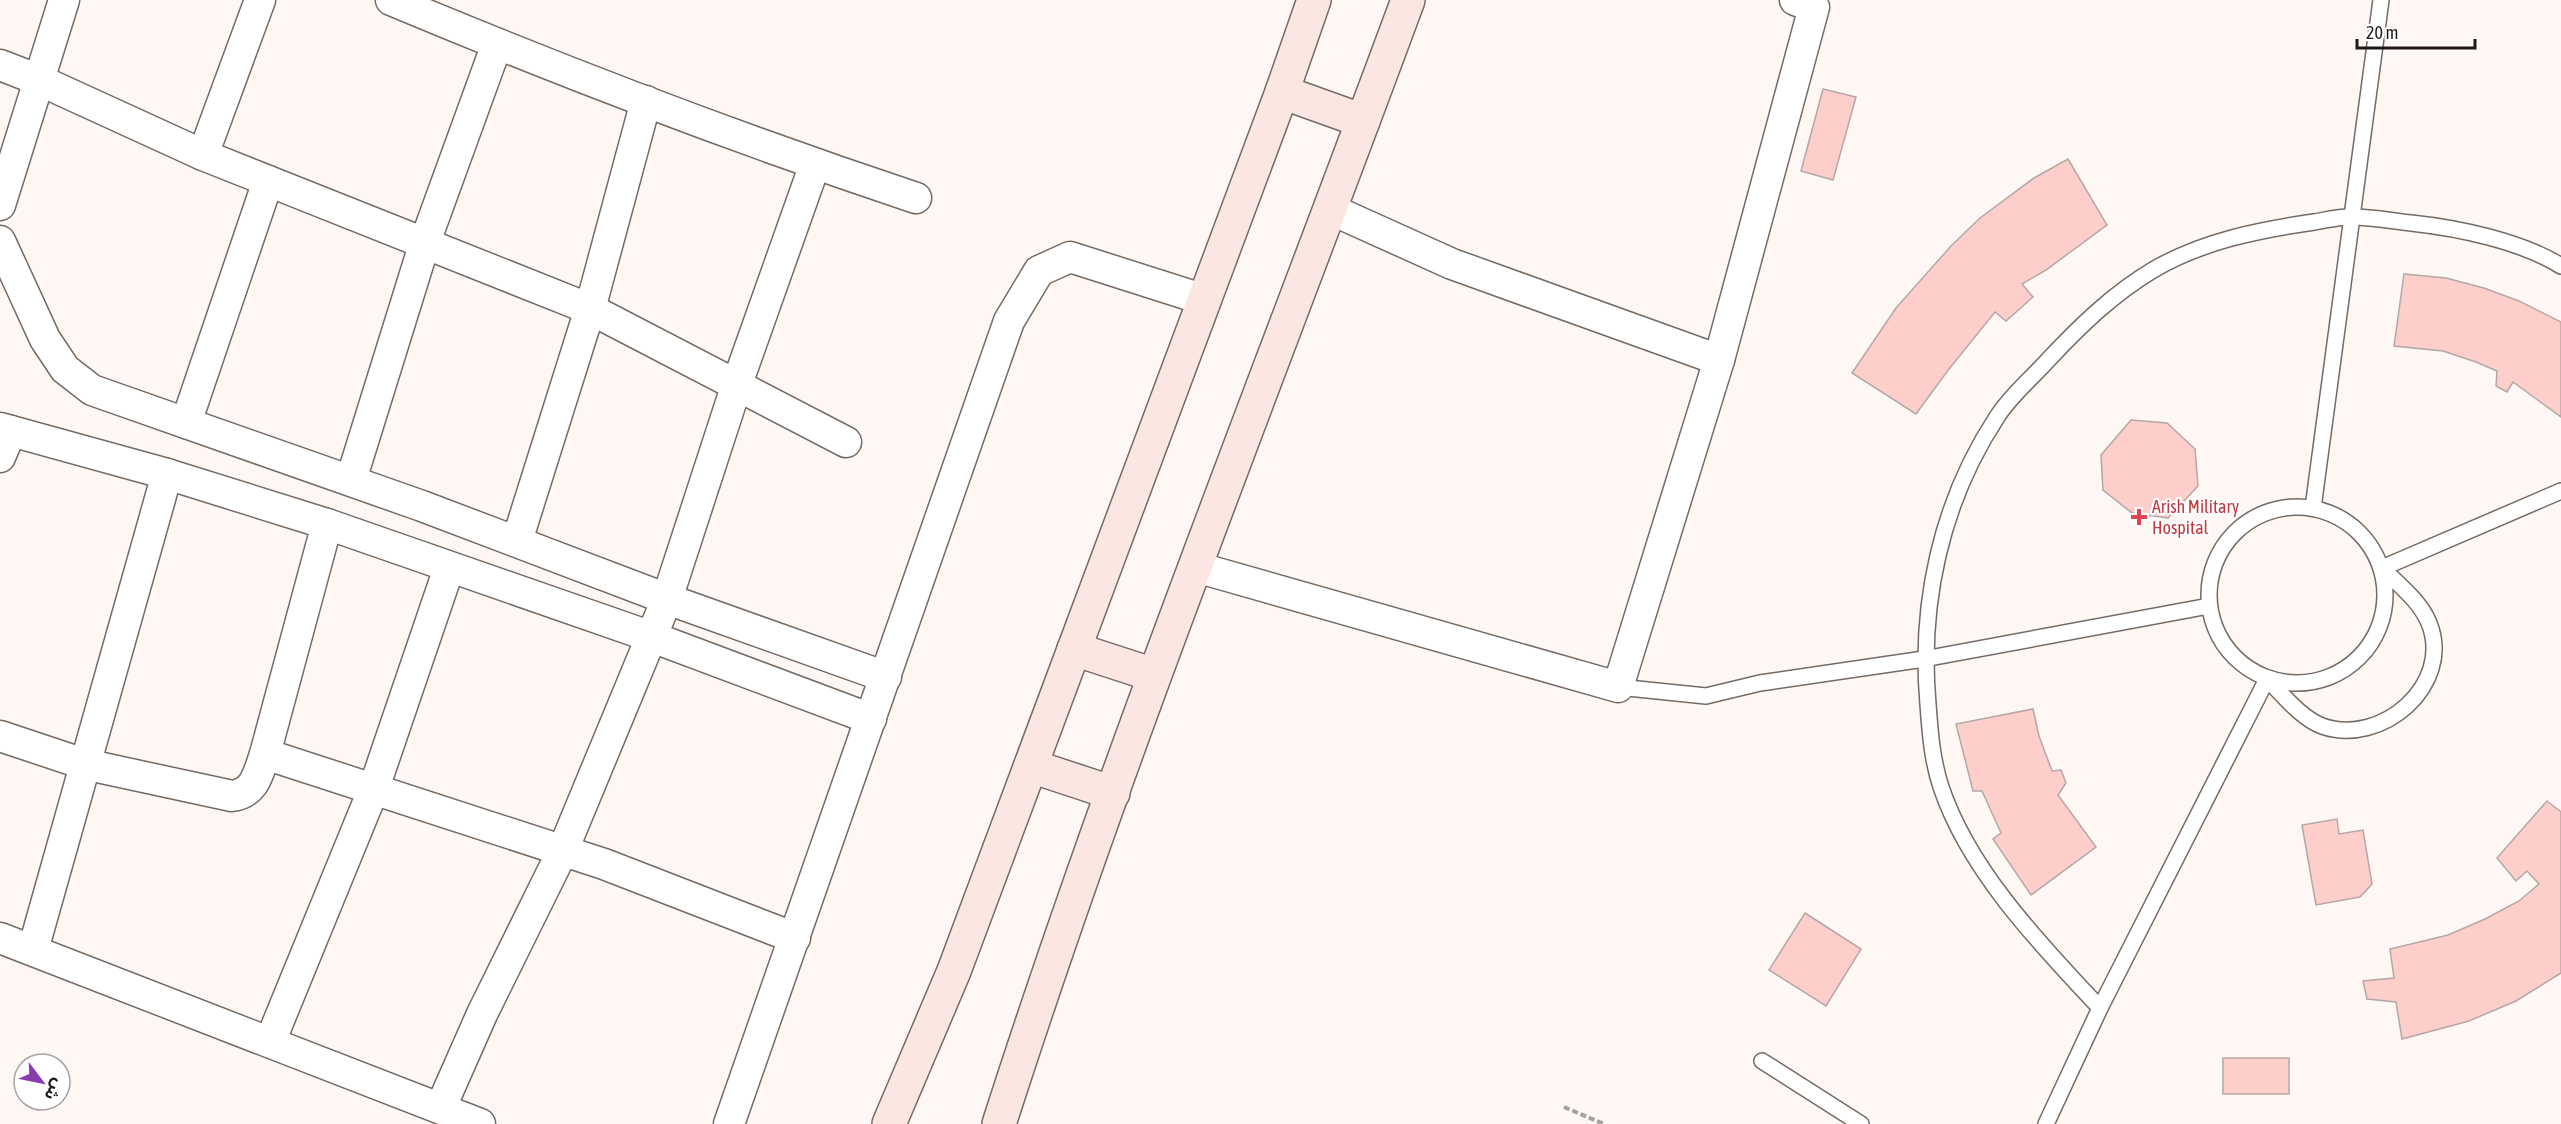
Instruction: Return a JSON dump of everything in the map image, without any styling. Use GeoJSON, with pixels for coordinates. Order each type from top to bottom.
{"type":"FeatureCollection","features":[{"type":"Feature","properties":{"kind":"main road"},"geometry":{"type":"LineString","coordinates":[[890,1124],[954,971],[1205,300],[1314,0]]}},
{"type":"Feature","properties":{"kind":"main road"},"geometry":{"type":"LineString","coordinates":[[999,1124],[1031,1024],[1154,675],[1408,0]]}},
{"type":"Feature","properties":{"kind":"main road"},"geometry":{"type":"LineString","coordinates":[[1282,92],[1363,121]]}},
{"type":"Feature","properties":{"kind":"main road"},"geometry":{"type":"LineString","coordinates":[[1074,649],[1154,675]]}},
{"type":"Feature","properties":{"kind":"main road"},"geometry":{"type":"LineString","coordinates":[[1030,766],[1113,793]]}},
{"type":"Feature","properties":{"kind":"street"},"geometry":{"type":"LineString","coordinates":[[0,205],[64,0]]}},
{"type":"Feature","properties":{"kind":"street"},"geometry":{"type":"LineString","coordinates":[[203,155],[260,0]]}},
{"type":"Feature","properties":{"kind":"street"},"geometry":{"type":"LineString","coordinates":[[391,0],[497,44],[646,101],[814,164],[916,198]]}},
{"type":"Feature","properties":{"kind":"street"},"geometry":{"type":"LineString","coordinates":[[1196,567],[1618,687],[1719,360],[1814,7],[1795,0]]}},
{"type":"Feature","properties":{"kind":"street"},"geometry":{"type":"LineString","coordinates":[[351,480],[425,242],[497,44]]}},
{"type":"Feature","properties":{"kind":"street"},"geometry":{"type":"LineString","coordinates":[[0,65],[39,80],[203,155],[590,309],[846,442]]}},
{"type":"Feature","properties":{"kind":"street"},"geometry":{"type":"LineString","coordinates":[[517,541],[590,309],[646,101]]}},
{"type":"Feature","properties":{"kind":"street"},"geometry":{"type":"LineString","coordinates":[[441,1107],[482,1014],[563,850],[652,637],[667,599],[737,384],[814,164]]}},
{"type":"Feature","properties":{"kind":"street"},"geometry":{"type":"LineString","coordinates":[[186,423],[268,181]]}},
{"type":"Feature","properties":{"kind":"street"},"geometry":{"type":"LineString","coordinates":[[1330,209],[1452,264],[1719,360]]}},
{"type":"Feature","properties":{"kind":"street"},"geometry":{"type":"LineString","coordinates":[[0,241],[45,339],[65,369],[92,390],[351,480],[667,599],[886,677]]}},
{"type":"Feature","properties":{"kind":"street"},"geometry":{"type":"LineString","coordinates":[[729,1124],[1009,321],[1039,271],[1070,257],[1205,300]]}},
{"type":"Feature","properties":{"kind":"street"},"geometry":{"type":"LineString","coordinates":[[4,439],[167,474],[327,524],[652,637],[871,719]]}},
{"type":"Feature","properties":{"kind":"street"},"geometry":{"type":"LineString","coordinates":[[33,950],[167,474]]}},
{"type":"Feature","properties":{"kind":"street"},"geometry":{"type":"LineString","coordinates":[[409,553],[422,506]]}},
{"type":"Feature","properties":{"kind":"street"},"geometry":{"type":"LineString","coordinates":[[0,736],[84,764],[232,796],[242,795],[251,789],[265,754],[327,524]]}},
{"type":"Feature","properties":{"kind":"street"},"geometry":{"type":"LineString","coordinates":[[270,1042],[374,788],[449,567]]}},
{"type":"Feature","properties":{"kind":"street"},"geometry":{"type":"LineString","coordinates":[[265,754],[563,850],[795,938]]}},
{"type":"Feature","properties":{"kind":"street"},"geometry":{"type":"LineString","coordinates":[[0,938],[480,1124]]}},
{"type":"Feature","properties":{"kind":"lane"},"geometry":{"type":"LineString","coordinates":[[2313,508],[2381,0]]}},
{"type":"Feature","properties":{"kind":"lane"},"geometry":{"type":"LineString","coordinates":[[2100,1008],[2007,906],[1957,824],[1941,787],[1931,744],[1924,659],[1928,599],[1944,531],[1969,469],[1998,415],[2060,347],[2105,303],[2154,269],[2215,243],[2267,228],[2351,216],[2436,226],[2535,252],[2561,266]]}},
{"type":"Feature","properties":{"kind":"lane"},"geometry":{"type":"LineString","coordinates":[[2382,568],[2561,491]]}},
{"type":"Feature","properties":{"kind":"lane"},"geometry":{"type":"LineString","coordinates":[[2313,508],[2337,515],[2356,528],[2372,546],[2382,568],[2386,596],[2382,624],[2368,649],[2348,668],[2323,681],[2295,684],[2267,679],[2245,668],[2228,651],[2215,630],[2209,606],[2210,578],[2220,553],[2237,531],[2260,515],[2277,510],[2313,508]]}},
{"type":"Feature","properties":{"kind":"lane"},"geometry":{"type":"LineString","coordinates":[[2267,679],[2300,711],[2321,726],[2346,731],[2376,726],[2401,712],[2419,693],[2430,670],[2435,647],[2429,623],[2417,602],[2382,568]]}},
{"type":"Feature","properties":{"kind":"lane"},"geometry":{"type":"LineString","coordinates":[[1618,687],[1706,696],[1760,684],[1924,659],[2209,606]]}},
{"type":"Feature","properties":{"kind":"lane"},"geometry":{"type":"LineString","coordinates":[[2046,1124],[2100,1008],[2267,679]]}},
{"type":"Feature","properties":{"kind":"lane"},"geometry":{"type":"LineString","coordinates":[[1762,1061],[1861,1124]]}},
{"type":"Feature","properties":{"kind":"path"},"geometry":{"type":"LineString","coordinates":[[1564,1107],[1604,1124]]}},
{"type":"Feature","properties":{"kind":"building"},"geometry":{"type":"Polygon","coordinates":[[[1823,89],[1856,97],[1833,180],[1801,171],[1823,89]]]}},
{"type":"Feature","properties":{"kind":"building"},"geometry":{"type":"Polygon","coordinates":[[[2068,159],[2107,225],[2046,270],[2022,284],[2033,297],[2006,321],[1995,312],[1916,414],[1852,373],[1896,308],[1951,246],[1980,218],[2034,178],[2068,159]]]}},
{"type":"Feature","properties":{"kind":"building"},"geometry":{"type":"Polygon","coordinates":[[[2404,274],[2446,278],[2484,288],[2519,301],[2561,322],[2561,417],[2513,382],[2507,392],[2496,386],[2497,371],[2476,362],[2443,351],[2394,346],[2404,274]]]}},
{"type":"Feature","properties":{"kind":"building"},"geometry":{"type":"Polygon","coordinates":[[[2131,420],[2167,423],[2195,449],[2198,486],[2168,518],[2132,513],[2103,490],[2101,455],[2131,420]]]}},
{"type":"Feature","properties":{"kind":"building"},"geometry":{"type":"Polygon","coordinates":[[[2033,709],[2039,736],[2052,771],[2061,770],[2066,783],[2058,795],[2096,847],[2031,895],[1993,839],[2001,833],[1982,791],[1973,791],[1956,724],[2033,709]]]}},
{"type":"Feature","properties":{"kind":"building"},"geometry":{"type":"Polygon","coordinates":[[[2547,801],[2561,812],[2561,973],[2516,1001],[2469,1021],[2402,1039],[2396,1002],[2367,999],[2363,981],[2394,978],[2390,949],[2448,935],[2485,919],[2519,901],[2539,884],[2527,871],[2516,881],[2497,858],[2547,801]]]}},
{"type":"Feature","properties":{"kind":"building"},"geometry":{"type":"Polygon","coordinates":[[[2337,819],[2339,834],[2363,830],[2372,884],[2360,897],[2316,905],[2302,825],[2337,819]]]}},
{"type":"Feature","properties":{"kind":"building"},"geometry":{"type":"Polygon","coordinates":[[[1805,913],[1861,949],[1826,1006],[1769,970],[1805,913]]]}},
{"type":"Feature","properties":{"kind":"building"},"geometry":{"type":"Polygon","coordinates":[[[2223,1058],[2289,1058],[2289,1094],[2223,1094],[2223,1058]]]}},
{"type":"Feature","properties":{"kind":"place","name":"Arish Military Hospital"},"geometry":{"type":"Point","coordinates":[2139,517]}}]}
